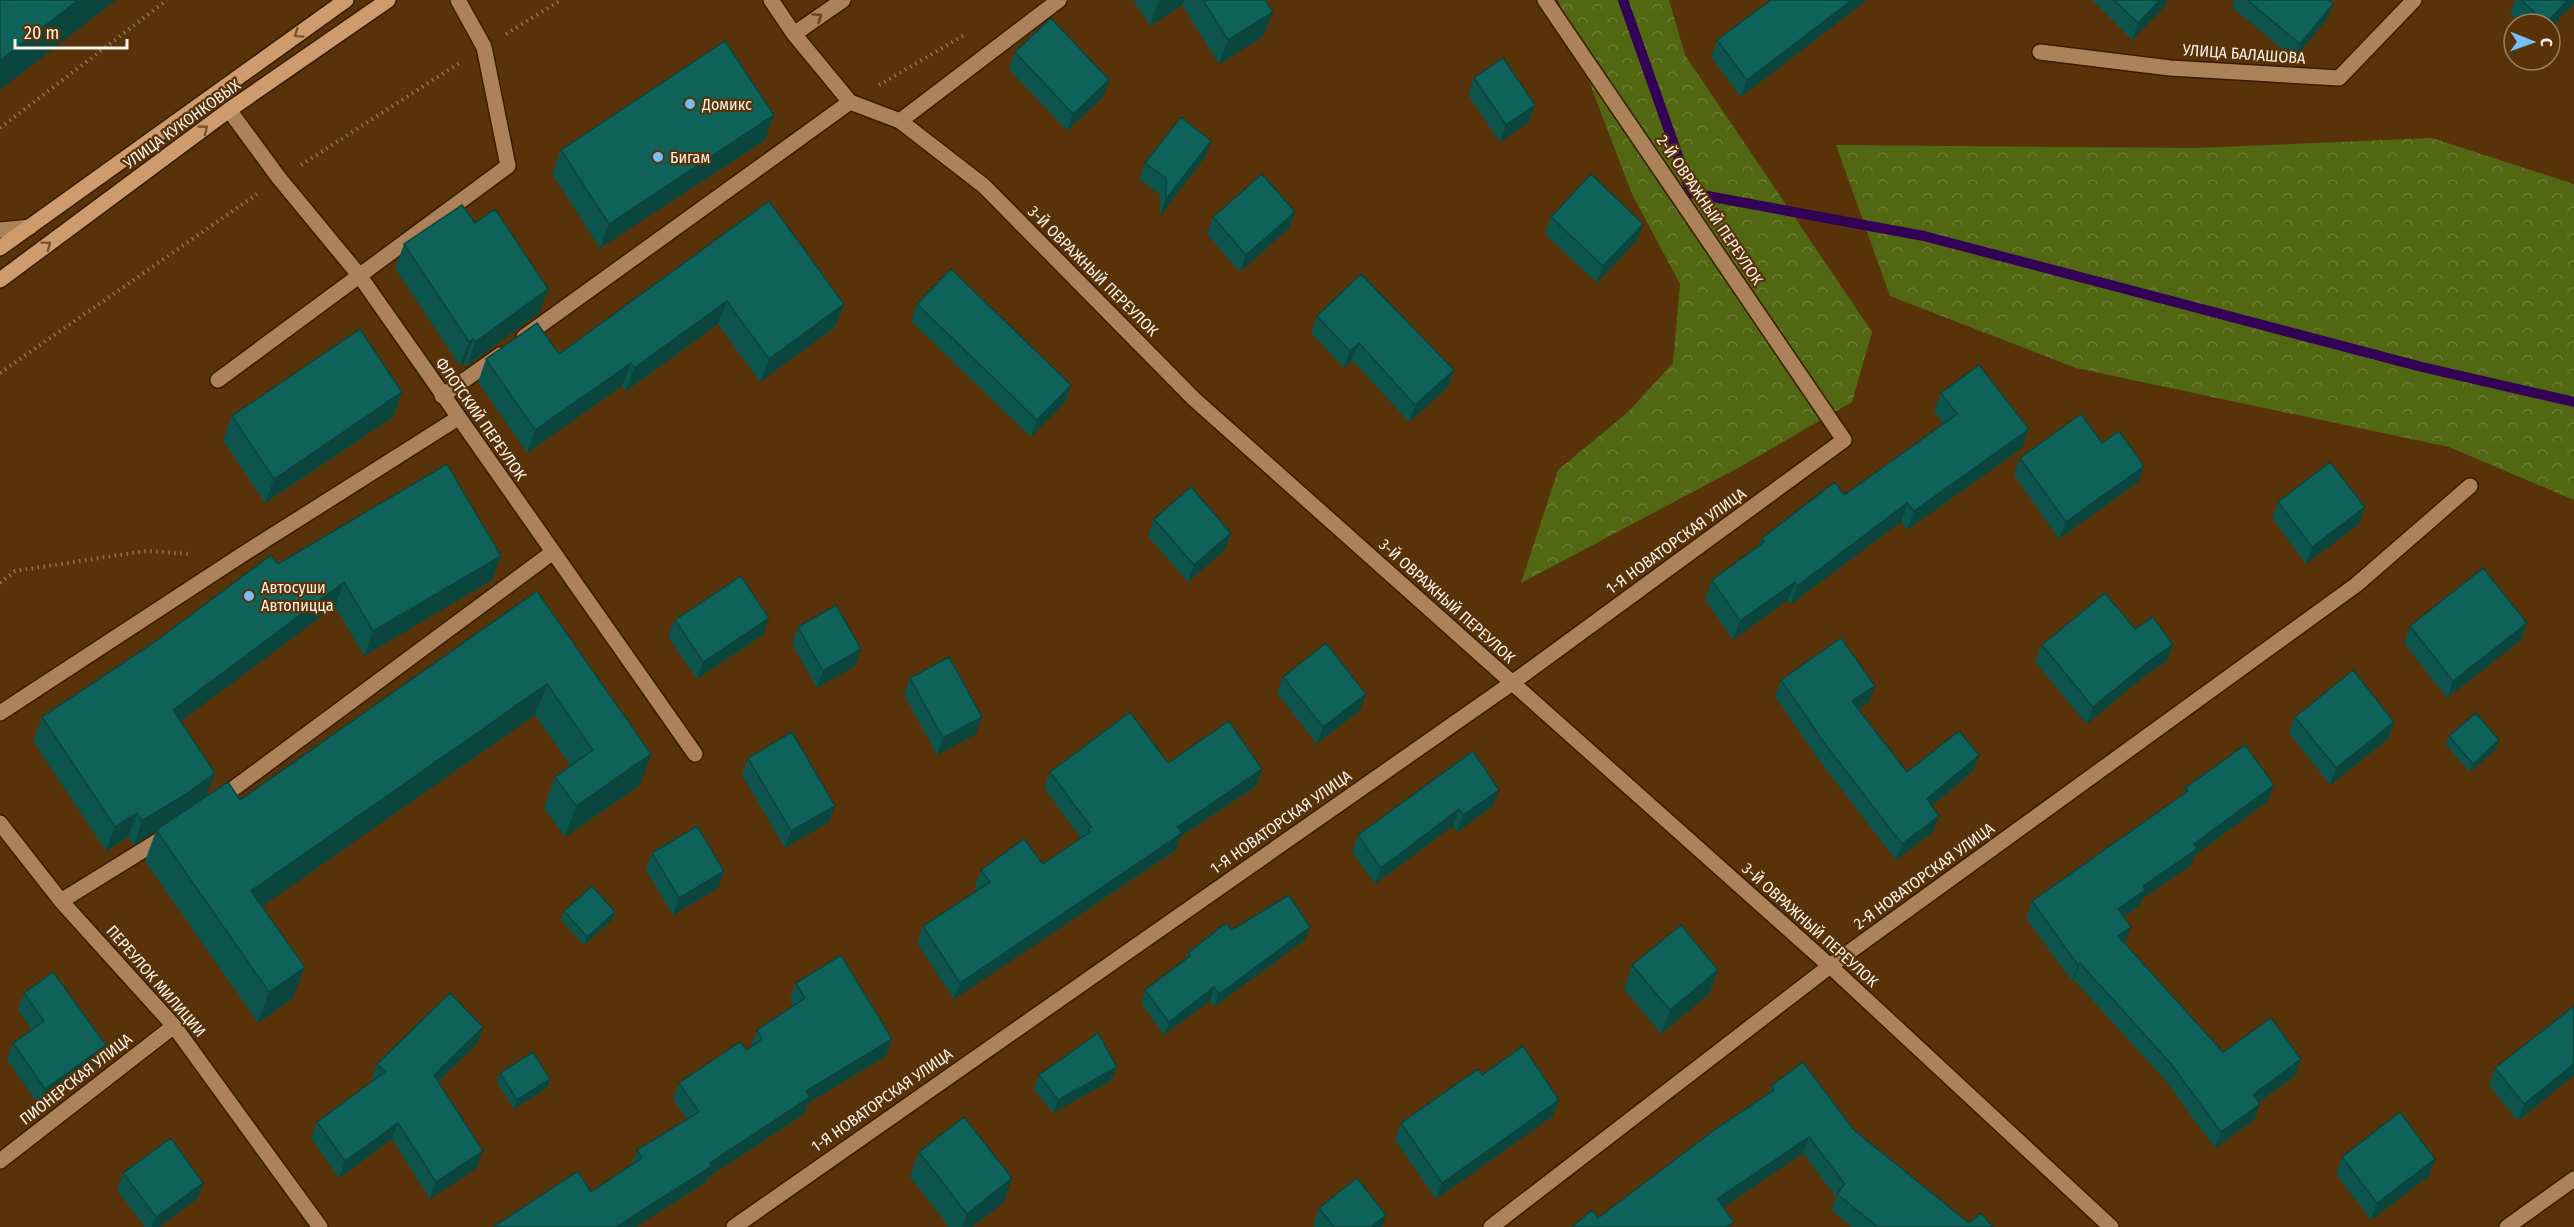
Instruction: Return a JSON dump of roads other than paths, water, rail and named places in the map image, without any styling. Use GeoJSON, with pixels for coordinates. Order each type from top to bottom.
{"type":"FeatureCollection","features":[{"type":"Feature","properties":{"kind":"main road","name":"УЛИЦА КУКОНКОВЫХ"},"geometry":{"type":"LineString","coordinates":[[0,248],[346,0]]}},
{"type":"Feature","properties":{"kind":"main road","name":"УЛИЦА КУКОНКОВЫХ"},"geometry":{"type":"LineString","coordinates":[[0,280],[229,110],[388,0]]}},
{"type":"Feature","properties":{"kind":"street"},"geometry":{"type":"LineString","coordinates":[[218,380],[508,166],[484,47],[458,0]]}},
{"type":"Feature","properties":{"kind":"street","name":"3-Й ОВРАЖНЫЙ ПЕРЕУЛОК"},"geometry":{"type":"LineString","coordinates":[[771,0],[794,34],[850,102],[900,121],[984,186],[1194,399],[1830,966],[2111,1227]]}},
{"type":"Feature","properties":{"kind":"street"},"geometry":{"type":"LineString","coordinates":[[794,34],[843,0]]}},
{"type":"Feature","properties":{"kind":"street"},"geometry":{"type":"LineString","coordinates":[[900,121],[1059,0]]}},
{"type":"Feature","properties":{"kind":"street","name":"2-Й ОВРАЖНЫЙ ПЕРЕУЛОК"},"geometry":{"type":"LineString","coordinates":[[1545,0],[1844,441]]}},
{"type":"Feature","properties":{"kind":"street","name":"УЛИЦА БАЛАШОВА"},"geometry":{"type":"LineString","coordinates":[[2040,52],[2170,68],[2339,78],[2414,0]]}},
{"type":"Feature","properties":{"kind":"street"},"geometry":{"type":"LineString","coordinates":[[442,396],[850,102]]}},
{"type":"Feature","properties":{"kind":"street","name":"ФЛОТСКИЙ ПЕРЕУЛОК"},"geometry":{"type":"LineString","coordinates":[[229,110],[279,178],[358,275],[694,754]]}},
{"type":"Feature","properties":{"kind":"street"},"geometry":{"type":"LineString","coordinates":[[0,230],[30,227]]}},
{"type":"Feature","properties":{"kind":"street"},"geometry":{"type":"LineString","coordinates":[[0,713],[237,558],[458,418]]}},
{"type":"Feature","properties":{"kind":"street","name":"1-Я НОВАТОРСКАЯ УЛИЦА"},"geometry":{"type":"LineString","coordinates":[[734,1227],[1512,683],[1844,441]]}},
{"type":"Feature","properties":{"kind":"street","name":"2-Я НОВАТОРСКАЯ УЛИЦА"},"geometry":{"type":"LineString","coordinates":[[1491,1227],[1830,966],[2356,585],[2470,486]]}},
{"type":"Feature","properties":{"kind":"street"},"geometry":{"type":"LineString","coordinates":[[202,812],[553,552]]}},
{"type":"Feature","properties":{"kind":"street","name":"ПЕРЕУЛОК МИЛИЦИИ"},"geometry":{"type":"LineString","coordinates":[[0,823],[61,901],[174,1026],[320,1227]]}},
{"type":"Feature","properties":{"kind":"street"},"geometry":{"type":"LineString","coordinates":[[61,901],[183,826]]}},
{"type":"Feature","properties":{"kind":"street","name":"ПИОНЕРСКАЯ УЛИЦА"},"geometry":{"type":"LineString","coordinates":[[0,1161],[174,1026]]}},
{"type":"Feature","properties":{"kind":"street"},"geometry":{"type":"LineString","coordinates":[[2507,1227],[2574,1179]]}},
{"type":"Feature","properties":{"kind":"waterway"},"geometry":{"type":"LineString","coordinates":[[1623,0],[1691,193],[1924,236],[2422,367],[2574,402]]}},
{"type":"Feature","properties":{"kind":"place","name":"Домикс"},"geometry":{"type":"Point","coordinates":[690,104]}},
{"type":"Feature","properties":{"kind":"place","name":"Бигам"},"geometry":{"type":"Point","coordinates":[658,157]}},
{"type":"Feature","properties":{"kind":"place","name":"Автосуши Автопицца"},"geometry":{"type":"Point","coordinates":[249,596]}}]}
